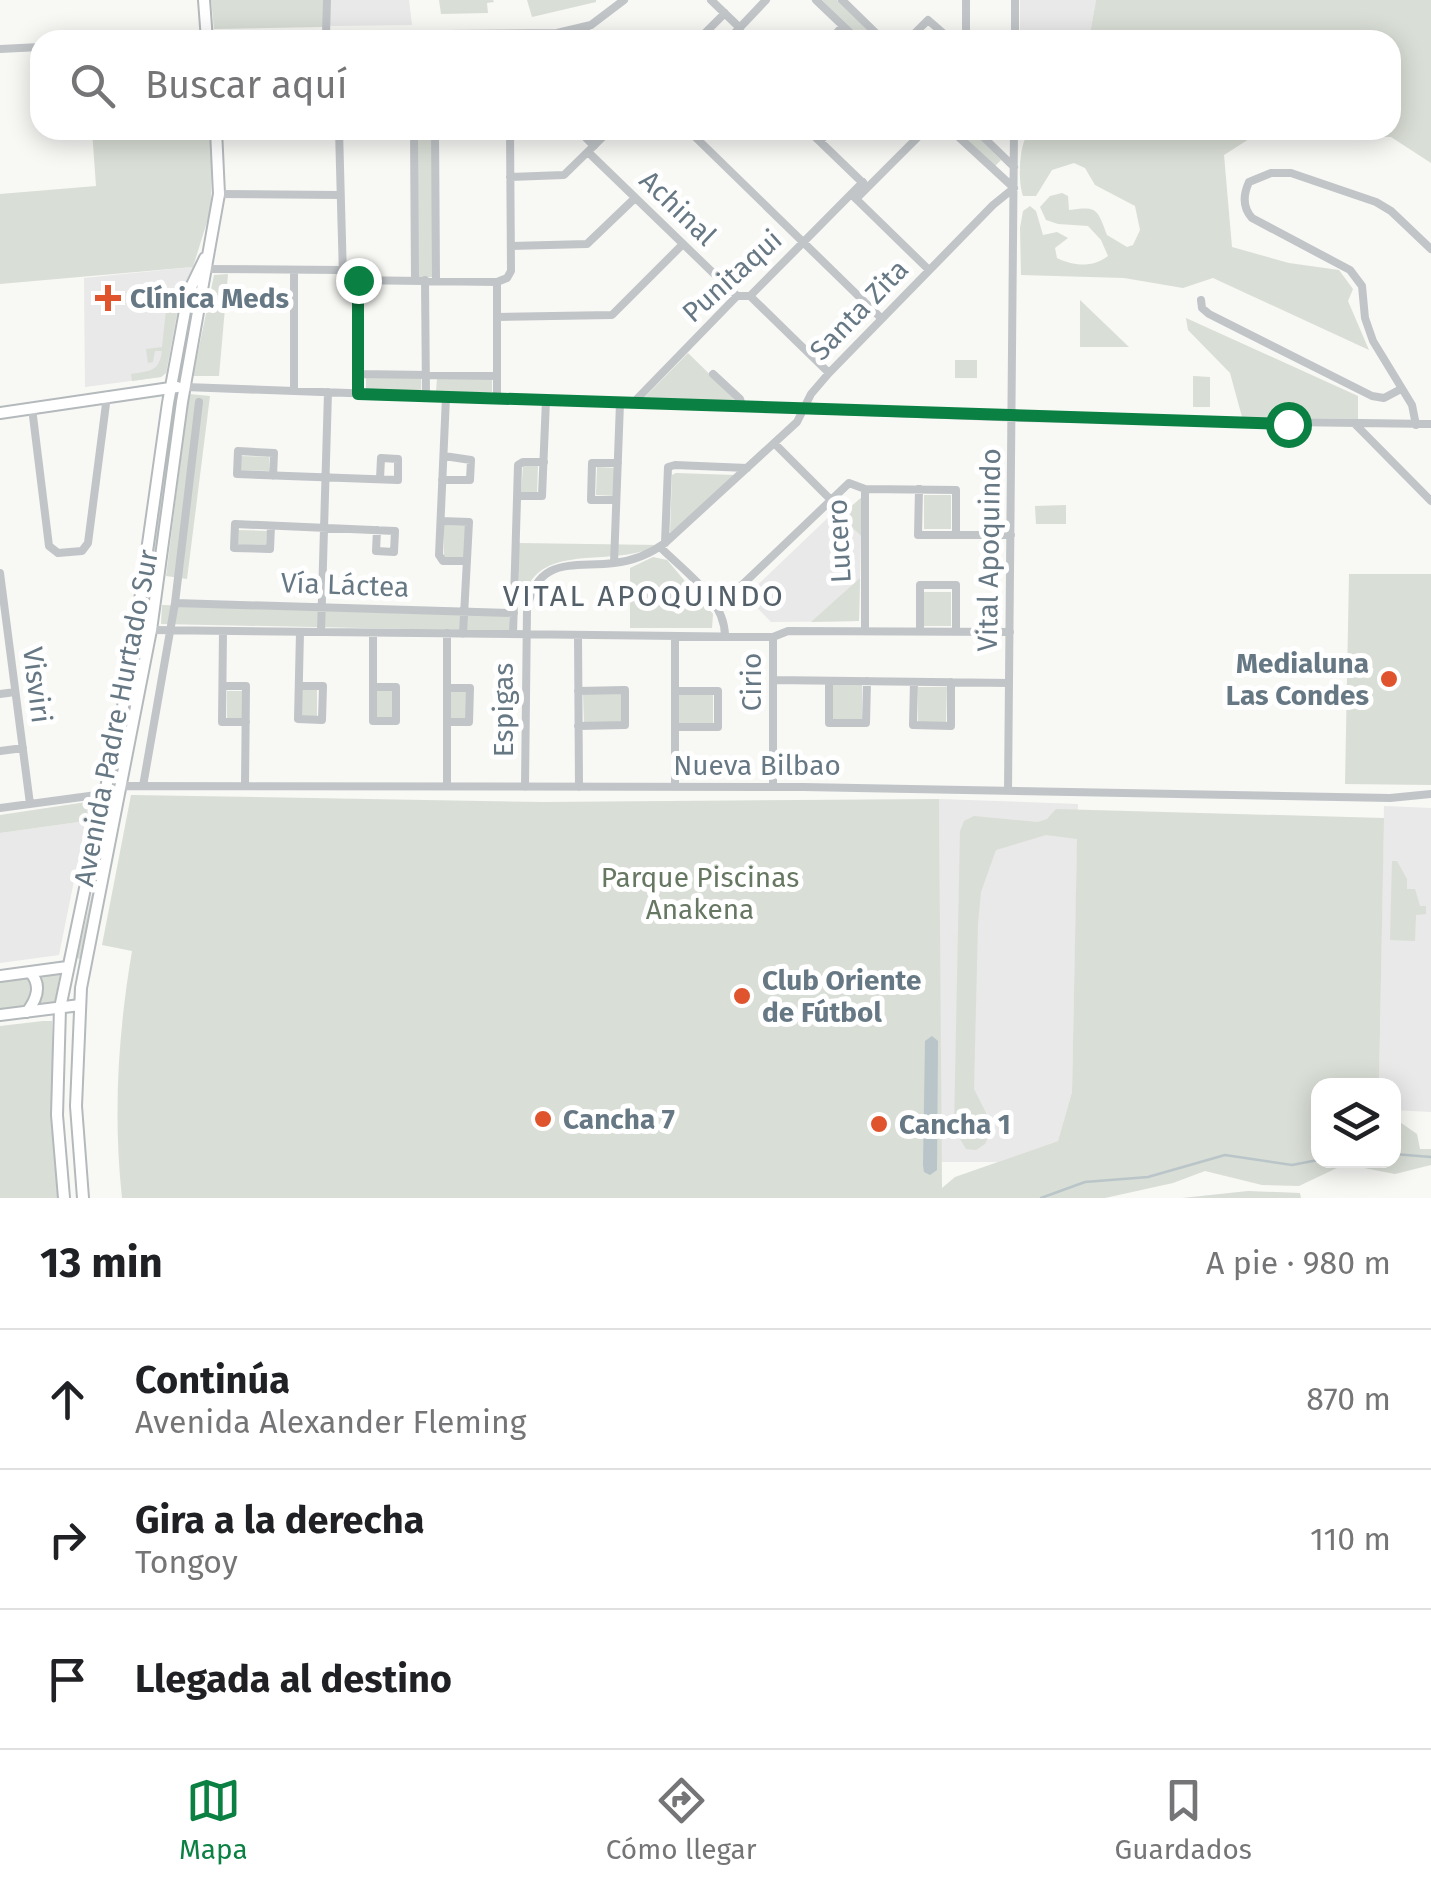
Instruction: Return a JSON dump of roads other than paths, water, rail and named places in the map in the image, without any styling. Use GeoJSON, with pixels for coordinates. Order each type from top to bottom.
{"type":"FeatureCollection","features":[{"type":"Feature","properties":{"kind":"main road"},"geometry":{"type":"LineString","coordinates":[[201,0],[205,30]]}},
{"type":"Feature","properties":{"kind":"main road","name":"Avenida Padre Hurtado Sur"},"geometry":{"type":"LineString","coordinates":[[83,1198],[76,1106],[81,988],[152,630],[185,387],[219,194],[216,140]]}},
{"type":"Feature","properties":{"kind":"main road","name":"Avenida Padre Hurtado Sur"},"geometry":{"type":"LineString","coordinates":[[64,1198],[57,1116],[60,1008],[138,626],[171,388],[189,295],[210,243]]}},
{"type":"Feature","properties":{"kind":"main road"},"geometry":{"type":"LineString","coordinates":[[0,412],[185,387]]}},
{"type":"Feature","properties":{"kind":"main road"},"geometry":{"type":"LineString","coordinates":[[0,976],[67,967],[81,988]]}},
{"type":"Feature","properties":{"kind":"main road"},"geometry":{"type":"LineString","coordinates":[[27,1012],[38,990],[30,972]]}},
{"type":"Feature","properties":{"kind":"main road"},"geometry":{"type":"LineString","coordinates":[[0,1016],[80,1005]]}},
{"type":"Feature","properties":{"kind":"street"},"geometry":{"type":"LineString","coordinates":[[326,0],[326,30]]}},
{"type":"Feature","properties":{"kind":"street"},"geometry":{"type":"LineString","coordinates":[[575,30],[599,20],[624,0]]}},
{"type":"Feature","properties":{"kind":"street"},"geometry":{"type":"LineString","coordinates":[[711,0],[740,28],[766,0]]}},
{"type":"Feature","properties":{"kind":"street"},"geometry":{"type":"LineString","coordinates":[[816,0],[848,30]]}},
{"type":"Feature","properties":{"kind":"street"},"geometry":{"type":"LineString","coordinates":[[842,0],[874,30]]}},
{"type":"Feature","properties":{"kind":"street"},"geometry":{"type":"LineString","coordinates":[[966,0],[966,30]]}},
{"type":"Feature","properties":{"kind":"street"},"geometry":{"type":"LineString","coordinates":[[1015,0],[1015,30]]}},
{"type":"Feature","properties":{"kind":"street"},"geometry":{"type":"LineString","coordinates":[[708,30],[725,13]]}},
{"type":"Feature","properties":{"kind":"street"},"geometry":{"type":"LineString","coordinates":[[918,30],[928,20],[940,30]]}},
{"type":"Feature","properties":{"kind":"street"},"geometry":{"type":"LineString","coordinates":[[840,30],[844,26]]}},
{"type":"Feature","properties":{"kind":"street"},"geometry":{"type":"LineString","coordinates":[[0,50],[30,48]]}},
{"type":"Feature","properties":{"kind":"street"},"geometry":{"type":"LineString","coordinates":[[339,140],[342,274]]}},
{"type":"Feature","properties":{"kind":"street"},"geometry":{"type":"LineString","coordinates":[[414,140],[426,396]]}},
{"type":"Feature","properties":{"kind":"street"},"geometry":{"type":"LineString","coordinates":[[436,140],[436,280]]}},
{"type":"Feature","properties":{"kind":"street"},"geometry":{"type":"LineString","coordinates":[[207,269],[294,270],[342,274],[358,280],[504,280],[510,274],[510,140]]}},
{"type":"Feature","properties":{"kind":"street","name":"Achinal"},"geometry":{"type":"LineString","coordinates":[[585,140],[635,198],[737,296]]}},
{"type":"Feature","properties":{"kind":"street"},"geometry":{"type":"LineString","coordinates":[[510,177],[563,176],[600,140]]}},
{"type":"Feature","properties":{"kind":"street"},"geometry":{"type":"LineString","coordinates":[[698,140],[880,318]]}},
{"type":"Feature","properties":{"kind":"street","name":"Punitaqui"},"geometry":{"type":"LineString","coordinates":[[632,404],[737,296],[750,296],[914,140]]}},
{"type":"Feature","properties":{"kind":"street"},"geometry":{"type":"LineString","coordinates":[[962,140],[1014,188]]}},
{"type":"Feature","properties":{"kind":"street"},"geometry":{"type":"LineString","coordinates":[[986,140],[1014,167]]}},
{"type":"Feature","properties":{"kind":"street","name":"Vital Apoquindo"},"geometry":{"type":"LineString","coordinates":[[1008,791],[1014,140]]}},
{"type":"Feature","properties":{"kind":"street"},"geometry":{"type":"LineString","coordinates":[[820,142],[865,185]]}},
{"type":"Feature","properties":{"kind":"street"},"geometry":{"type":"LineString","coordinates":[[1416,424],[1415,412],[1373,341],[1365,318],[1362,286],[1350,270],[1252,218],[1245,207],[1246,188],[1250,182],[1271,173],[1302,175],[1386,207],[1431,249]]}},
{"type":"Feature","properties":{"kind":"street","name":"Santa Zita"},"geometry":{"type":"LineString","coordinates":[[526,634],[530,596],[546,574],[572,563],[635,559],[662,545],[801,418],[812,394],[829,372],[1014,188]]}},
{"type":"Feature","properties":{"kind":"street"},"geometry":{"type":"LineString","coordinates":[[219,194],[340,195]]}},
{"type":"Feature","properties":{"kind":"street"},"geometry":{"type":"LineString","coordinates":[[854,196],[929,270]]}},
{"type":"Feature","properties":{"kind":"street"},"geometry":{"type":"LineString","coordinates":[[511,246],[588,244],[635,198]]}},
{"type":"Feature","properties":{"kind":"street"},"geometry":{"type":"LineString","coordinates":[[497,317],[612,315],[683,244]]}},
{"type":"Feature","properties":{"kind":"street"},"geometry":{"type":"LineString","coordinates":[[294,270],[294,391]]}},
{"type":"Feature","properties":{"kind":"street"},"geometry":{"type":"LineString","coordinates":[[358,280],[358,394]]}},
{"type":"Feature","properties":{"kind":"street"},"geometry":{"type":"LineString","coordinates":[[497,282],[497,399]]}},
{"type":"Feature","properties":{"kind":"street"},"geometry":{"type":"LineString","coordinates":[[750,296],[829,372]]}},
{"type":"Feature","properties":{"kind":"street"},"geometry":{"type":"LineString","coordinates":[[1201,300],[1202,308],[1209,314],[1372,396],[1388,397],[1401,389]]}},
{"type":"Feature","properties":{"kind":"street"},"geometry":{"type":"LineString","coordinates":[[358,374],[497,376]]}},
{"type":"Feature","properties":{"kind":"street"},"geometry":{"type":"LineString","coordinates":[[713,374],[740,399],[743,408]]}},
{"type":"Feature","properties":{"kind":"street"},"geometry":{"type":"LineString","coordinates":[[185,387],[1013,417],[1431,424]]}},
{"type":"Feature","properties":{"kind":"street"},"geometry":{"type":"LineString","coordinates":[[321,632],[328,392]]}},
{"type":"Feature","properties":{"kind":"street"},"geometry":{"type":"LineString","coordinates":[[32,408],[49,546],[58,553],[79,552],[88,543],[106,396]]}},
{"type":"Feature","properties":{"kind":"street"},"geometry":{"type":"LineString","coordinates":[[446,397],[439,555],[443,561],[467,561]]}},
{"type":"Feature","properties":{"kind":"street"},"geometry":{"type":"LineString","coordinates":[[517,496],[542,496],[546,400]]}},
{"type":"Feature","properties":{"kind":"street","name":"Avenida Padre Hurtado Sur"},"geometry":{"type":"LineString","coordinates":[[143,786],[175,603],[198,402]]}},
{"type":"Feature","properties":{"kind":"street"},"geometry":{"type":"LineString","coordinates":[[614,563],[620,403]]}},
{"type":"Feature","properties":{"kind":"street"},"geometry":{"type":"LineString","coordinates":[[1355,424],[1431,501]]}},
{"type":"Feature","properties":{"kind":"street","name":"Lucero"},"geometry":{"type":"LineString","coordinates":[[774,444],[831,500]]}},
{"type":"Feature","properties":{"kind":"street"},"geometry":{"type":"LineString","coordinates":[[272,476],[274,452],[238,452],[237,474],[272,476],[380,480]]}},
{"type":"Feature","properties":{"kind":"street"},"geometry":{"type":"LineString","coordinates":[[442,480],[470,480],[471,460],[444,456]]}},
{"type":"Feature","properties":{"kind":"street","name":"Espigas"},"geometry":{"type":"LineString","coordinates":[[513,634],[518,465],[544,462]]}},
{"type":"Feature","properties":{"kind":"street"},"geometry":{"type":"LineString","coordinates":[[616,500],[591,500],[592,462],[618,464]]}},
{"type":"Feature","properties":{"kind":"street"},"geometry":{"type":"LineString","coordinates":[[719,607],[662,545],[668,468],[748,468]]}},
{"type":"Feature","properties":{"kind":"street","name":"Lucero"},"geometry":{"type":"LineString","coordinates":[[719,607],[849,483],[865,489],[865,630]]}},
{"type":"Feature","properties":{"kind":"street"},"geometry":{"type":"LineString","coordinates":[[865,489],[956,490],[956,535]]}},
{"type":"Feature","properties":{"kind":"street"},"geometry":{"type":"LineString","coordinates":[[919,489],[918,535],[1011,535]]}},
{"type":"Feature","properties":{"kind":"street"},"geometry":{"type":"LineString","coordinates":[[440,521],[469,522],[462,634]]}},
{"type":"Feature","properties":{"kind":"street"},"geometry":{"type":"LineString","coordinates":[[271,526],[270,549],[234,548],[235,524],[377,530]]}},
{"type":"Feature","properties":{"kind":"street","name":"Visviri"},"geometry":{"type":"LineString","coordinates":[[0,577],[4,638],[16,692],[30,804]]}},
{"type":"Feature","properties":{"kind":"street"},"geometry":{"type":"LineString","coordinates":[[920,631],[920,585],[956,585],[956,631]]}},
{"type":"Feature","properties":{"kind":"street","name":"Vía Láctea"},"geometry":{"type":"LineString","coordinates":[[175,603],[514,612]]}},
{"type":"Feature","properties":{"kind":"street","name":"Cirio"},"geometry":{"type":"LineString","coordinates":[[719,607],[724,616],[725,636]]}},
{"type":"Feature","properties":{"kind":"street","name":"Vía Láctea"},"geometry":{"type":"LineString","coordinates":[[152,630],[774,637],[788,631],[1010,632]]}},
{"type":"Feature","properties":{"kind":"street"},"geometry":{"type":"LineString","coordinates":[[223,631],[222,722],[246,722]]}},
{"type":"Feature","properties":{"kind":"street","name":"Vía Láctea"},"geometry":{"type":"LineString","coordinates":[[298,686],[323,686],[322,720],[298,719],[298,686],[300,632]]}},
{"type":"Feature","properties":{"kind":"street","name":"Vía Láctea"},"geometry":{"type":"LineString","coordinates":[[373,633],[373,688],[373,721],[396,722],[396,688],[373,688]]}},
{"type":"Feature","properties":{"kind":"street"},"geometry":{"type":"LineString","coordinates":[[446,786],[448,634]]}},
{"type":"Feature","properties":{"kind":"street","name":"Espigas"},"geometry":{"type":"LineString","coordinates":[[525,786],[526,634]]}},
{"type":"Feature","properties":{"kind":"street"},"geometry":{"type":"LineString","coordinates":[[578,635],[579,787]]}},
{"type":"Feature","properties":{"kind":"street"},"geometry":{"type":"LineString","coordinates":[[675,636],[676,787]]}},
{"type":"Feature","properties":{"kind":"street","name":"Cirio"},"geometry":{"type":"LineString","coordinates":[[773,787],[774,637]]}},
{"type":"Feature","properties":{"kind":"street"},"geometry":{"type":"LineString","coordinates":[[774,680],[1010,683]]}},
{"type":"Feature","properties":{"kind":"street"},"geometry":{"type":"LineString","coordinates":[[830,681],[829,723],[866,723],[866,681]]}},
{"type":"Feature","properties":{"kind":"street"},"geometry":{"type":"LineString","coordinates":[[914,682],[913,725],[950,726],[951,682]]}},
{"type":"Feature","properties":{"kind":"street"},"geometry":{"type":"LineString","coordinates":[[222,686],[246,686],[246,786]]}},
{"type":"Feature","properties":{"kind":"street"},"geometry":{"type":"LineString","coordinates":[[447,688],[470,688],[470,722],[447,722]]}},
{"type":"Feature","properties":{"kind":"street"},"geometry":{"type":"LineString","coordinates":[[578,691],[625,690],[625,726],[578,726]]}},
{"type":"Feature","properties":{"kind":"street"},"geometry":{"type":"LineString","coordinates":[[675,691],[718,691],[718,727],[675,727]]}},
{"type":"Feature","properties":{"kind":"street"},"geometry":{"type":"LineString","coordinates":[[0,694],[16,692]]}},
{"type":"Feature","properties":{"kind":"street"},"geometry":{"type":"LineString","coordinates":[[0,752],[23,748]]}},
{"type":"Feature","properties":{"kind":"street"},"geometry":{"type":"LineString","coordinates":[[0,808],[104,794],[124,786]]}},
{"type":"Feature","properties":{"kind":"street","name":"Nueva Bilbao"},"geometry":{"type":"LineString","coordinates":[[124,786],[773,787],[1390,798],[1431,794]]}},
{"type":"Feature","properties":{"kind":"waterway"},"geometry":{"type":"LineString","coordinates":[[1041,1198],[1085,1182],[1148,1177],[1225,1155],[1292,1165],[1311,1161]]}},
{"type":"Feature","properties":{"kind":"waterway"},"geometry":{"type":"LineString","coordinates":[[1401,1155],[1431,1157]]}},
{"type":"Feature","properties":{"kind":"place","name":"Clínica Meds"},"geometry":{"type":"Point","coordinates":[108,298]}},
{"type":"Feature","properties":{"kind":"place","name":"Medialuna Las Condes"},"geometry":{"type":"Point","coordinates":[1389,679]}},
{"type":"Feature","properties":{"kind":"place","name":"Club Oriente de Fútbol"},"geometry":{"type":"Point","coordinates":[742,996]}},
{"type":"Feature","properties":{"kind":"place","name":"Cancha 7"},"geometry":{"type":"Point","coordinates":[543,1119]}},
{"type":"Feature","properties":{"kind":"place","name":"Cancha 1"},"geometry":{"type":"Point","coordinates":[879,1124]}},
{"type":"Feature","properties":{"kind":"district","name":"VITAL APOQUINDO"},"geometry":{"type":"Point","coordinates":[644,596]}},
{"type":"Feature","properties":{"kind":"park label","name":"Parque Piscinas Anakena"},"geometry":{"type":"Point","coordinates":[700,893]}}]}
